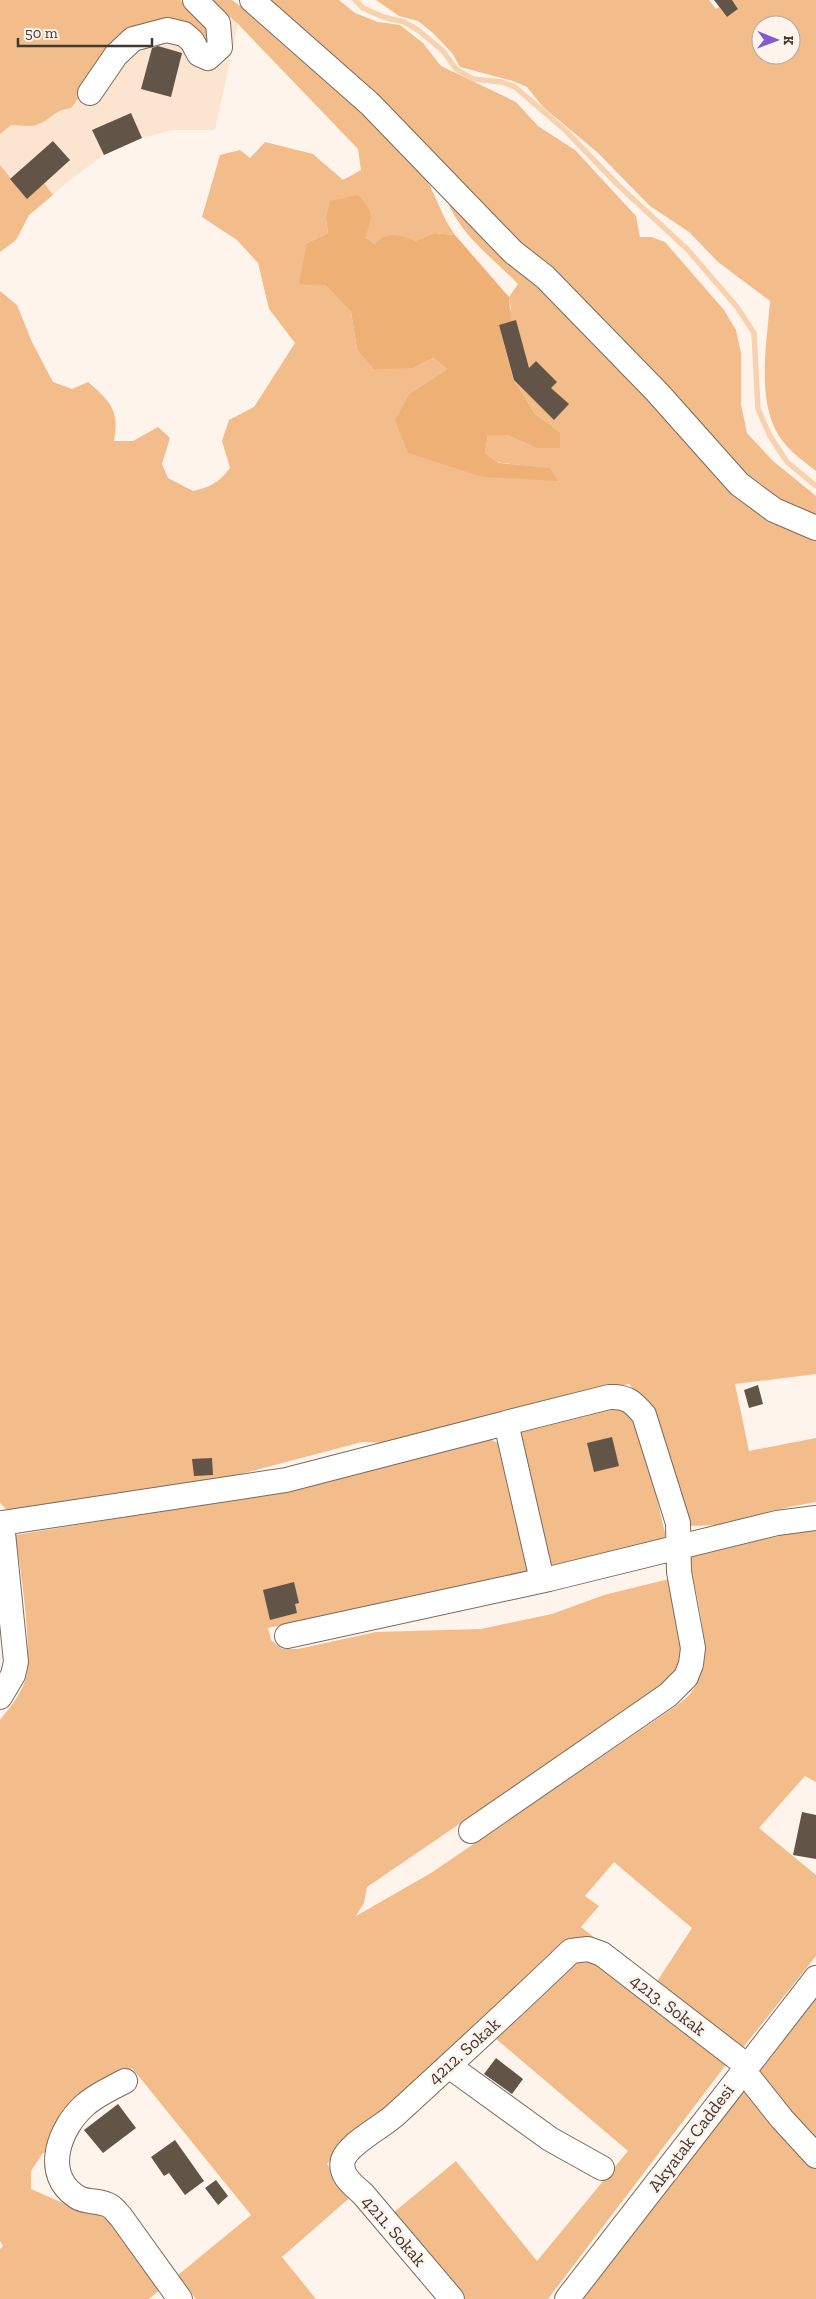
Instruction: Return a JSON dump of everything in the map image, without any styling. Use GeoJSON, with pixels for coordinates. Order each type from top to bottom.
{"type":"FeatureCollection","features":[{"type":"Feature","properties":{"kind":"street"},"geometry":{"type":"LineString","coordinates":[[90,93],[116,55],[133,39],[167,30],[184,34],[192,41],[199,54],[208,58],[214,54],[220,47],[218,23],[195,0]]}},
{"type":"Feature","properties":{"kind":"street"},"geometry":{"type":"LineString","coordinates":[[252,0],[370,104],[514,252],[544,277],[657,392],[738,484],[774,510],[816,528]]}},
{"type":"Feature","properties":{"kind":"street"},"geometry":{"type":"LineString","coordinates":[[0,1697],[13,1675],[16,1662],[1,1522],[286,1480],[609,1397],[621,1396],[632,1401],[644,1415],[676,1514],[678,1523],[679,1572],[693,1648],[691,1664],[686,1677],[668,1695],[471,1831]]}},
{"type":"Feature","properties":{"kind":"street"},"geometry":{"type":"LineString","coordinates":[[506,1423],[542,1580]]}},
{"type":"Feature","properties":{"kind":"street"},"geometry":{"type":"LineString","coordinates":[[287,1636],[542,1580],[777,1523],[816,1518]]}},
{"type":"Feature","properties":{"kind":"street","name":"4212. Sokak"},"geometry":{"type":"LineString","coordinates":[[343,2160],[349,2150],[386,2123],[571,1951],[588,1949]]}},
{"type":"Feature","properties":{"kind":"street","name":"4213. Sokak"},"geometry":{"type":"LineString","coordinates":[[588,1949],[602,1954],[744,2067],[782,2119],[816,2156]]}},
{"type":"Feature","properties":{"kind":"street","name":"Akyatak Caddesi"},"geometry":{"type":"LineString","coordinates":[[567,2299],[744,2067],[816,1978]]}},
{"type":"Feature","properties":{"kind":"street"},"geometry":{"type":"LineString","coordinates":[[449,2066],[550,2139],[602,2168]]}},
{"type":"Feature","properties":{"kind":"street"},"geometry":{"type":"LineString","coordinates":[[125,2081],[86,2104],[69,2121],[58,2145],[56,2162],[68,2189],[78,2198],[110,2206],[121,2217],[180,2299]]}},
{"type":"Feature","properties":{"kind":"street","name":"4211. Sokak"},"geometry":{"type":"LineString","coordinates":[[343,2160],[343,2172],[349,2182],[363,2194],[452,2299]]}},
{"type":"Feature","properties":{"kind":"shaded area"},"geometry":{"type":"Polygon","coordinates":[[[0,0],[180,0],[212,29],[221,51],[158,24],[89,84],[71,108],[59,111],[36,125],[11,125],[0,134],[0,0]]]}},
{"type":"Feature","properties":{"kind":"shaded area"},"geometry":{"type":"Polygon","coordinates":[[[164,0],[211,0],[238,24],[215,130],[174,130],[142,138],[104,155],[70,180],[29,215],[16,240],[0,213],[0,113],[164,0]]]}},
{"type":"Feature","properties":{"kind":"shaded area"},"geometry":{"type":"Polygon","coordinates":[[[211,0],[232,0],[290,42],[425,175],[446,221],[455,235],[434,233],[415,241],[375,244],[365,237],[326,219],[328,233],[307,243],[325,285],[351,312],[357,349],[413,368],[433,358],[447,369],[410,393],[408,453],[497,463],[485,453],[488,435],[507,435],[536,448],[560,432],[535,414],[513,378],[499,325],[511,309],[509,297],[518,284],[463,228],[454,216],[444,188],[628,369],[816,537],[816,1374],[735,1384],[749,1451],[816,1438],[816,1502],[718,1525],[691,1526],[685,1516],[674,1470],[655,1415],[629,1384],[575,1395],[392,1443],[362,1442],[191,1487],[8,1511],[0,1503],[0,291],[17,305],[32,342],[53,382],[72,389],[88,382],[112,407],[116,421],[114,441],[133,441],[158,427],[170,438],[162,464],[168,478],[193,491],[205,488],[222,477],[230,468],[222,441],[229,420],[254,407],[295,343],[269,309],[258,263],[237,240],[202,217],[220,155],[240,150],[250,158],[265,142],[313,154],[343,180],[361,170],[358,149],[238,24],[211,0]]]}},
{"type":"Feature","properties":{"kind":"shaded area"},"geometry":{"type":"Polygon","coordinates":[[[265,0],[339,0],[355,13],[378,22],[400,25],[423,43],[441,66],[516,102],[538,126],[575,150],[636,216],[640,237],[651,237],[665,242],[724,310],[736,330],[741,353],[741,404],[747,433],[773,461],[816,496],[816,525],[753,490],[265,0]]]}},
{"type":"Feature","properties":{"kind":"shaded area"},"geometry":{"type":"Polygon","coordinates":[[[376,0],[709,0],[716,9],[719,7],[727,17],[738,9],[732,0],[816,0],[816,471],[785,444],[774,425],[768,409],[765,354],[770,301],[718,262],[689,232],[650,206],[597,152],[543,107],[527,87],[513,81],[460,67],[452,53],[433,33],[418,21],[399,16],[376,0]]]}},
{"type":"Feature","properties":{"kind":"shaded area"},"geometry":{"type":"Polygon","coordinates":[[[0,165],[27,198],[44,183],[53,195],[29,215],[16,240],[0,252],[0,165]]]}},
{"type":"Feature","properties":{"kind":"shaded area"},"geometry":{"type":"Polygon","coordinates":[[[358,195],[367,206],[371,219],[365,237],[375,244],[389,235],[399,235],[415,241],[434,233],[455,235],[509,297],[511,322],[499,325],[513,378],[535,414],[560,432],[560,448],[536,448],[507,435],[488,435],[485,453],[498,463],[550,468],[558,481],[483,477],[408,453],[395,420],[410,393],[447,369],[433,358],[413,368],[374,369],[357,349],[351,312],[325,285],[299,284],[307,243],[328,233],[326,219],[330,201],[358,195]]]}},
{"type":"Feature","properties":{"kind":"shaded area"},"geometry":{"type":"Polygon","coordinates":[[[624,1407],[636,1412],[667,1541],[550,1566],[516,1427],[578,1413],[624,1407]]]}},
{"type":"Feature","properties":{"kind":"shaded area"},"geometry":{"type":"Polygon","coordinates":[[[487,1438],[498,1443],[507,1462],[530,1571],[268,1628],[271,1640],[282,1649],[298,1649],[376,1632],[481,1629],[552,1614],[604,1595],[669,1579],[683,1645],[683,1662],[663,1685],[367,1887],[364,1903],[356,1916],[431,1873],[670,1710],[691,1693],[699,1680],[703,1664],[704,1646],[699,1608],[688,1557],[816,1525],[816,1782],[805,1776],[759,1828],[816,1875],[816,1956],[741,2050],[654,1986],[692,1928],[614,1862],[585,1896],[599,1906],[581,1927],[595,1938],[567,1946],[342,2147],[327,2164],[333,2173],[354,2194],[282,2257],[316,2299],[196,2299],[178,2275],[251,2215],[132,2068],[73,2107],[51,2152],[43,2153],[31,2171],[31,2189],[65,2204],[92,2209],[112,2224],[162,2288],[149,2299],[0,2299],[0,2249],[3,2246],[0,2241],[0,1720],[14,1702],[23,1686],[28,1653],[25,1610],[15,1535],[213,1503],[487,1438]]]}},
{"type":"Feature","properties":{"kind":"shaded area"},"geometry":{"type":"Polygon","coordinates":[[[572,1957],[600,1959],[728,2062],[548,2299],[465,2299],[393,2213],[456,2161],[537,2261],[628,2151],[495,2038],[572,1957]]]}},
{"type":"Feature","properties":{"kind":"shaded area"},"geometry":{"type":"Polygon","coordinates":[[[816,1991],[816,2143],[756,2073],[816,1991]]]}},
{"type":"Feature","properties":{"kind":"shaded area"},"geometry":{"type":"Polygon","coordinates":[[[745,2079],[816,2169],[816,2299],[582,2299],[745,2079]]]}},
{"type":"Feature","properties":{"kind":"building"},"geometry":{"type":"Polygon","coordinates":[[[714,0],[732,0],[738,9],[727,17],[714,0]]]}},
{"type":"Feature","properties":{"kind":"building"},"geometry":{"type":"Polygon","coordinates":[[[158,46],[182,53],[171,97],[141,89],[152,48],[158,46]]]}},
{"type":"Feature","properties":{"kind":"building"},"geometry":{"type":"Polygon","coordinates":[[[131,113],[142,138],[104,155],[92,130],[131,113]]]}},
{"type":"Feature","properties":{"kind":"building"},"geometry":{"type":"Polygon","coordinates":[[[53,141],[70,160],[27,199],[10,179],[53,141]]]}},
{"type":"Feature","properties":{"kind":"building"},"geometry":{"type":"Polygon","coordinates":[[[516,320],[529,368],[536,361],[557,382],[551,388],[569,404],[554,420],[514,380],[499,325],[516,320]]]}},
{"type":"Feature","properties":{"kind":"building"},"geometry":{"type":"Polygon","coordinates":[[[758,1385],[763,1404],[749,1408],[744,1390],[758,1385]]]}},
{"type":"Feature","properties":{"kind":"building"},"geometry":{"type":"Polygon","coordinates":[[[612,1437],[619,1466],[594,1472],[587,1443],[612,1437]]]}},
{"type":"Feature","properties":{"kind":"building"},"geometry":{"type":"Polygon","coordinates":[[[212,1458],[213,1475],[194,1476],[192,1459],[212,1458]]]}},
{"type":"Feature","properties":{"kind":"building"},"geometry":{"type":"Polygon","coordinates":[[[294,1582],[299,1603],[295,1604],[297,1613],[270,1620],[263,1590],[294,1582]]]}},
{"type":"Feature","properties":{"kind":"building"},"geometry":{"type":"Polygon","coordinates":[[[802,1812],[816,1815],[816,1859],[793,1855],[802,1812]]]}},
{"type":"Feature","properties":{"kind":"building"},"geometry":{"type":"Polygon","coordinates":[[[496,2058],[523,2079],[512,2094],[484,2074],[496,2058]]]}},
{"type":"Feature","properties":{"kind":"building"},"geometry":{"type":"Polygon","coordinates":[[[118,2104],[136,2128],[103,2153],[84,2130],[118,2104]]]}},
{"type":"Feature","properties":{"kind":"building"},"geometry":{"type":"Polygon","coordinates":[[[175,2140],[204,2181],[185,2195],[169,2173],[164,2176],[151,2157],[175,2140]]]}},
{"type":"Feature","properties":{"kind":"building"},"geometry":{"type":"Polygon","coordinates":[[[216,2180],[228,2196],[218,2205],[205,2188],[216,2180]]]}},
{"type":"Feature","properties":{"kind":"waterway"},"geometry":{"type":"LineString","coordinates":[[355,0],[363,8],[383,17],[404,22],[418,30],[443,51],[456,69],[473,79],[502,82],[515,87],[565,130],[617,184],[688,250],[737,307],[754,333],[758,409],[770,436],[787,462],[816,486]]}}]}
